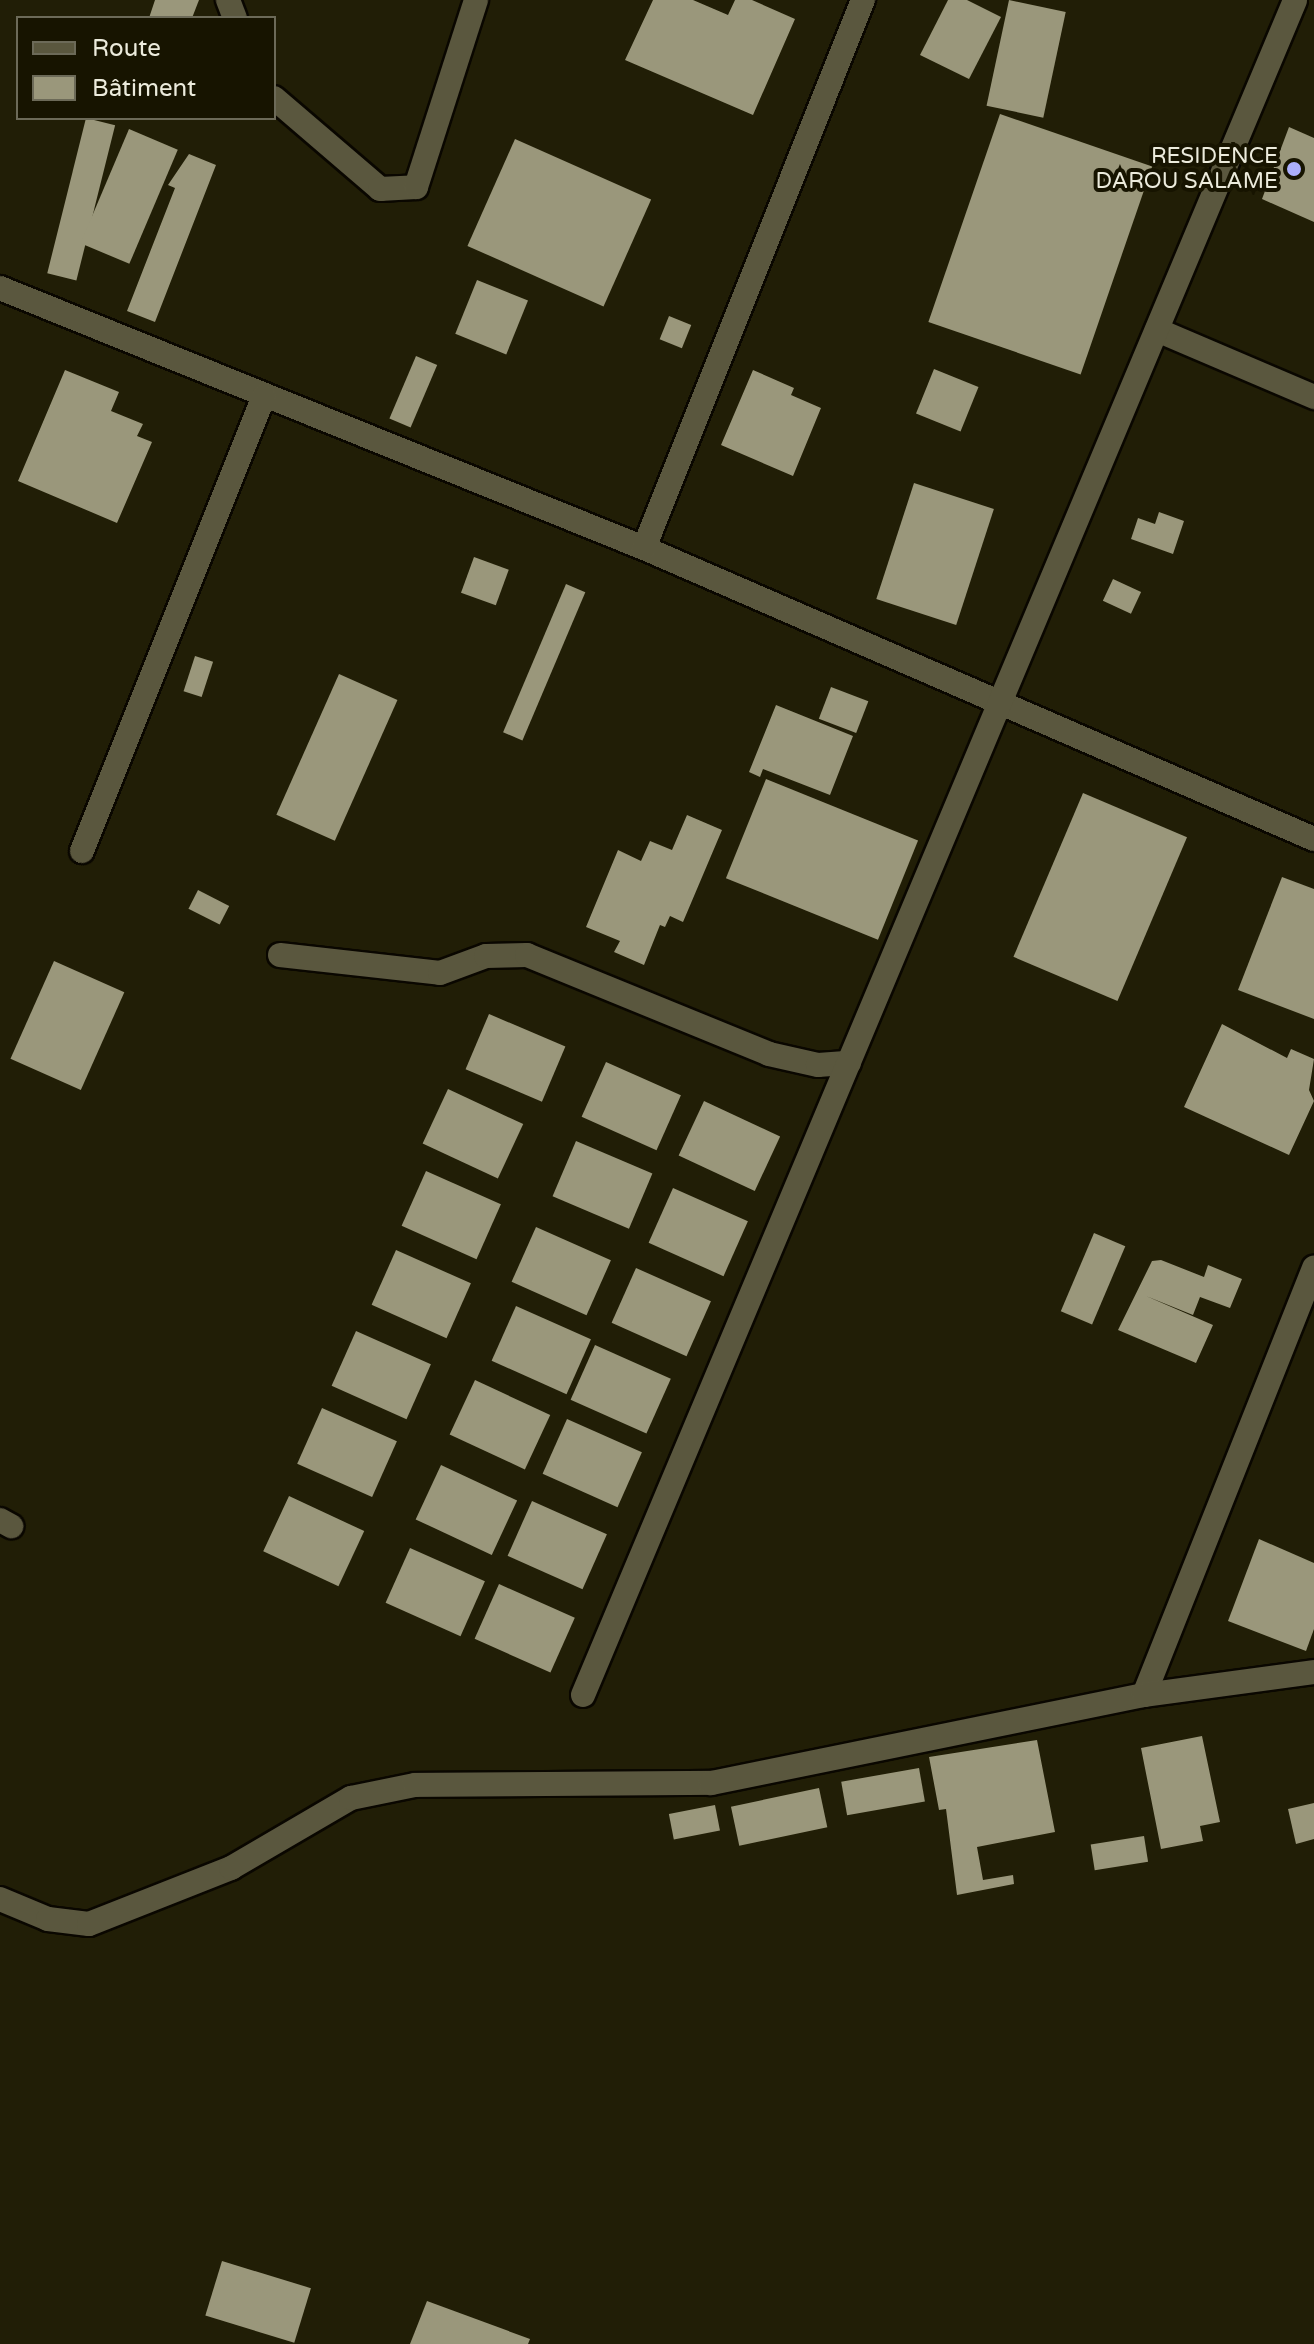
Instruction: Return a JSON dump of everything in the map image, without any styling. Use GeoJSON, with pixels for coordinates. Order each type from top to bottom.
{"type":"FeatureCollection","features":[{"type":"Feature","properties":{"kind":"street"},"geometry":{"type":"LineString","coordinates":[[276,100],[380,189],[416,187],[476,0]]}},
{"type":"Feature","properties":{"kind":"street"},"geometry":{"type":"LineString","coordinates":[[644,548],[863,0]]}},
{"type":"Feature","properties":{"kind":"street"},"geometry":{"type":"LineString","coordinates":[[583,1695],[1295,0]]}},
{"type":"Feature","properties":{"kind":"street"},"geometry":{"type":"LineString","coordinates":[[0,288],[644,548],[1314,839]]}},
{"type":"Feature","properties":{"kind":"street"},"geometry":{"type":"LineString","coordinates":[[1157,330],[1314,397]]}},
{"type":"Feature","properties":{"kind":"street"},"geometry":{"type":"LineString","coordinates":[[82,851],[264,397]]}},
{"type":"Feature","properties":{"kind":"street"},"geometry":{"type":"LineString","coordinates":[[280,955],[440,973],[486,956],[527,955],[769,1054],[818,1065],[849,1063]]}},
{"type":"Feature","properties":{"kind":"street"},"geometry":{"type":"LineString","coordinates":[[1144,1695],[1311,1282]]}},
{"type":"Feature","properties":{"kind":"street"},"geometry":{"type":"LineString","coordinates":[[0,1899],[48,1919],[89,1924],[231,1868],[351,1798],[415,1785],[711,1783],[1144,1695],[1314,1672]]}},
{"type":"Feature","properties":{"kind":"building"},"geometry":{"type":"Polygon","coordinates":[[[155,0],[199,0],[193,16],[150,16],[155,0]]]}},
{"type":"Feature","properties":{"kind":"building"},"geometry":{"type":"Polygon","coordinates":[[[653,0],[693,0],[728,15],[735,0],[752,0],[795,19],[753,115],[625,60],[653,0]]]}},
{"type":"Feature","properties":{"kind":"building"},"geometry":{"type":"Polygon","coordinates":[[[948,0],[967,0],[1001,17],[969,79],[920,55],[948,0]]]}},
{"type":"Feature","properties":{"kind":"building"},"geometry":{"type":"Polygon","coordinates":[[[1009,0],[1066,12],[1043,118],[987,106],[1009,0]]]}},
{"type":"Feature","properties":{"kind":"building"},"geometry":{"type":"Polygon","coordinates":[[[1000,114],[1152,166],[1081,374],[928,322],[1000,114]]]}},
{"type":"Feature","properties":{"kind":"building"},"geometry":{"type":"Polygon","coordinates":[[[86,120],[94,120],[115,125],[76,281],[47,273],[86,120]]]}},
{"type":"Feature","properties":{"kind":"building","name":"RESIDENCE DAROU SALAME"},"geometry":{"type":"Polygon","coordinates":[[[1289,127],[1314,138],[1314,222],[1262,199],[1289,127]]]}},
{"type":"Feature","properties":{"kind":"building"},"geometry":{"type":"Polygon","coordinates":[[[129,129],[178,150],[129,264],[81,243],[129,129]]]}},
{"type":"Feature","properties":{"kind":"building"},"geometry":{"type":"Polygon","coordinates":[[[515,139],[651,200],[604,306],[467,246],[515,139]]]}},
{"type":"Feature","properties":{"kind":"building"},"geometry":{"type":"Polygon","coordinates":[[[189,154],[216,165],[155,322],[127,311],[175,188],[168,185],[189,154]]]}},
{"type":"Feature","properties":{"kind":"building"},"geometry":{"type":"Polygon","coordinates":[[[477,280],[528,301],[506,354],[455,334],[477,280]]]}},
{"type":"Feature","properties":{"kind":"building"},"geometry":{"type":"Polygon","coordinates":[[[669,316],[691,325],[682,348],[660,339],[669,316]]]}},
{"type":"Feature","properties":{"kind":"building"},"geometry":{"type":"Polygon","coordinates":[[[416,356],[437,365],[411,428],[389,419],[416,356]]]}},
{"type":"Feature","properties":{"kind":"building"},"geometry":{"type":"Polygon","coordinates":[[[934,369],[979,387],[961,431],[916,414],[934,369]]]}},
{"type":"Feature","properties":{"kind":"building"},"geometry":{"type":"Polygon","coordinates":[[[65,370],[119,392],[111,411],[143,424],[137,436],[152,442],[117,523],[18,481],[65,370]]]}},
{"type":"Feature","properties":{"kind":"building"},"geometry":{"type":"Polygon","coordinates":[[[753,370],[794,388],[791,395],[821,408],[793,476],[721,445],[753,370]]]}},
{"type":"Feature","properties":{"kind":"building"},"geometry":{"type":"Polygon","coordinates":[[[914,483],[994,509],[956,625],[876,599],[914,483]]]}},
{"type":"Feature","properties":{"kind":"building"},"geometry":{"type":"Polygon","coordinates":[[[1159,512],[1184,521],[1173,554],[1131,539],[1138,518],[1155,524],[1159,512]]]}},
{"type":"Feature","properties":{"kind":"building"},"geometry":{"type":"Polygon","coordinates":[[[474,557],[509,570],[496,605],[461,593],[474,557]]]}},
{"type":"Feature","properties":{"kind":"building"},"geometry":{"type":"Polygon","coordinates":[[[1113,579],[1141,592],[1131,614],[1103,601],[1113,579]]]}},
{"type":"Feature","properties":{"kind":"building"},"geometry":{"type":"Polygon","coordinates":[[[566,584],[585,592],[522,740],[503,732],[566,584]]]}},
{"type":"Feature","properties":{"kind":"building"},"geometry":{"type":"Polygon","coordinates":[[[195,656],[213,662],[202,697],[184,691],[195,656]]]}},
{"type":"Feature","properties":{"kind":"building"},"geometry":{"type":"Polygon","coordinates":[[[339,674],[397,700],[335,841],[276,815],[339,674]]]}},
{"type":"Feature","properties":{"kind":"building"},"geometry":{"type":"Polygon","coordinates":[[[831,687],[868,701],[856,733],[819,719],[831,687]]]}},
{"type":"Feature","properties":{"kind":"building"},"geometry":{"type":"Polygon","coordinates":[[[776,705],[853,736],[830,795],[763,769],[760,777],[749,772],[776,705]]]}},
{"type":"Feature","properties":{"kind":"building"},"geometry":{"type":"Polygon","coordinates":[[[766,779],[918,840],[878,940],[726,878],[766,779]]]}},
{"type":"Feature","properties":{"kind":"building"},"geometry":{"type":"Polygon","coordinates":[[[1083,793],[1187,837],[1117,1001],[1013,957],[1083,793]]]}},
{"type":"Feature","properties":{"kind":"building"},"geometry":{"type":"Polygon","coordinates":[[[687,815],[722,830],[683,922],[670,916],[665,927],[660,925],[644,965],[614,952],[620,941],[586,927],[618,850],[641,861],[650,841],[672,850],[687,815]]]}},
{"type":"Feature","properties":{"kind":"building"},"geometry":{"type":"Polygon","coordinates":[[[1282,877],[1314,889],[1314,1019],[1238,990],[1282,877]]]}},
{"type":"Feature","properties":{"kind":"building"},"geometry":{"type":"Polygon","coordinates":[[[198,890],[229,906],[220,925],[188,909],[198,890]]]}},
{"type":"Feature","properties":{"kind":"building"},"geometry":{"type":"Polygon","coordinates":[[[54,961],[124,992],[81,1090],[10,1059],[54,961]]]}},
{"type":"Feature","properties":{"kind":"building"},"geometry":{"type":"Polygon","coordinates":[[[489,1014],[565,1046],[542,1102],[466,1069],[489,1014]]]}},
{"type":"Feature","properties":{"kind":"building"},"geometry":{"type":"Polygon","coordinates":[[[1222,1024],[1287,1058],[1291,1049],[1314,1059],[1309,1090],[1314,1101],[1289,1155],[1184,1107],[1222,1024]]]}},
{"type":"Feature","properties":{"kind":"building"},"geometry":{"type":"Polygon","coordinates":[[[606,1062],[681,1095],[657,1150],[582,1117],[606,1062]]]}},
{"type":"Feature","properties":{"kind":"building"},"geometry":{"type":"Polygon","coordinates":[[[448,1089],[523,1124],[498,1178],[423,1143],[448,1089]]]}},
{"type":"Feature","properties":{"kind":"building"},"geometry":{"type":"Polygon","coordinates":[[[704,1101],[780,1136],[755,1191],[679,1155],[704,1101]]]}},
{"type":"Feature","properties":{"kind":"building"},"geometry":{"type":"Polygon","coordinates":[[[576,1141],[652,1173],[629,1229],[553,1196],[576,1141]]]}},
{"type":"Feature","properties":{"kind":"building"},"geometry":{"type":"Polygon","coordinates":[[[426,1171],[501,1204],[477,1259],[402,1226],[426,1171]]]}},
{"type":"Feature","properties":{"kind":"building"},"geometry":{"type":"Polygon","coordinates":[[[673,1188],[748,1221],[724,1276],[649,1243],[673,1188]]]}},
{"type":"Feature","properties":{"kind":"building"},"geometry":{"type":"Polygon","coordinates":[[[536,1227],[611,1260],[587,1315],[512,1282],[536,1227]]]}},
{"type":"Feature","properties":{"kind":"building"},"geometry":{"type":"Polygon","coordinates":[[[1094,1233],[1125,1246],[1092,1325],[1061,1311],[1094,1233]]]}},
{"type":"Feature","properties":{"kind":"building"},"geometry":{"type":"Polygon","coordinates":[[[396,1250],[471,1283],[447,1338],[372,1305],[396,1250]]]}},
{"type":"Feature","properties":{"kind":"building"},"geometry":{"type":"Polygon","coordinates":[[[1161,1260],[1204,1277],[1208,1265],[1242,1279],[1230,1308],[1200,1297],[1193,1315],[1146,1296],[1213,1325],[1196,1363],[1118,1330],[1152,1261],[1161,1260]]]}},
{"type":"Feature","properties":{"kind":"building"},"geometry":{"type":"Polygon","coordinates":[[[636,1268],[711,1301],[687,1356],[612,1323],[636,1268]]]}},
{"type":"Feature","properties":{"kind":"building"},"geometry":{"type":"Polygon","coordinates":[[[516,1306],[591,1339],[567,1394],[492,1361],[516,1306]]]}},
{"type":"Feature","properties":{"kind":"building"},"geometry":{"type":"Polygon","coordinates":[[[356,1331],[431,1364],[407,1419],[332,1386],[356,1331]]]}},
{"type":"Feature","properties":{"kind":"building"},"geometry":{"type":"Polygon","coordinates":[[[595,1345],[671,1379],[646,1434],[571,1400],[595,1345]]]}},
{"type":"Feature","properties":{"kind":"building"},"geometry":{"type":"Polygon","coordinates":[[[475,1380],[550,1415],[525,1469],[450,1434],[475,1380]]]}},
{"type":"Feature","properties":{"kind":"building"},"geometry":{"type":"Polygon","coordinates":[[[322,1408],[397,1441],[372,1497],[297,1464],[322,1408]]]}},
{"type":"Feature","properties":{"kind":"building"},"geometry":{"type":"Polygon","coordinates":[[[567,1419],[642,1452],[618,1507],[543,1474],[567,1419]]]}},
{"type":"Feature","properties":{"kind":"building"},"geometry":{"type":"Polygon","coordinates":[[[441,1465],[517,1500],[492,1555],[416,1519],[441,1465]]]}},
{"type":"Feature","properties":{"kind":"building"},"geometry":{"type":"Polygon","coordinates":[[[289,1496],[364,1531],[338,1586],[263,1551],[289,1496]]]}},
{"type":"Feature","properties":{"kind":"building"},"geometry":{"type":"Polygon","coordinates":[[[532,1501],[607,1534],[583,1589],[508,1556],[532,1501]]]}},
{"type":"Feature","properties":{"kind":"building"},"geometry":{"type":"Polygon","coordinates":[[[1259,1539],[1314,1563],[1314,1629],[1306,1651],[1228,1621],[1259,1539]]]}},
{"type":"Feature","properties":{"kind":"building"},"geometry":{"type":"Polygon","coordinates":[[[410,1548],[485,1581],[461,1636],[386,1603],[410,1548]]]}},
{"type":"Feature","properties":{"kind":"building"},"geometry":{"type":"Polygon","coordinates":[[[499,1584],[575,1618],[550,1673],[475,1639],[499,1584]]]}},
{"type":"Feature","properties":{"kind":"building"},"geometry":{"type":"Polygon","coordinates":[[[1202,1736],[1220,1822],[1200,1826],[1203,1841],[1161,1849],[1141,1748],[1202,1736]]]}},
{"type":"Feature","properties":{"kind":"building"},"geometry":{"type":"Polygon","coordinates":[[[1037,1740],[1055,1832],[977,1847],[983,1880],[1013,1875],[1014,1884],[957,1895],[946,1809],[939,1810],[929,1757],[1037,1740]]]}},
{"type":"Feature","properties":{"kind":"building"},"geometry":{"type":"Polygon","coordinates":[[[919,1768],[925,1801],[847,1815],[841,1782],[919,1768]]]}},
{"type":"Feature","properties":{"kind":"building"},"geometry":{"type":"Polygon","coordinates":[[[819,1788],[827,1827],[739,1846],[731,1807],[819,1788]]]}},
{"type":"Feature","properties":{"kind":"building"},"geometry":{"type":"Polygon","coordinates":[[[1314,1803],[1314,1839],[1296,1844],[1288,1809],[1314,1803]]]}},
{"type":"Feature","properties":{"kind":"building"},"geometry":{"type":"Polygon","coordinates":[[[715,1805],[720,1831],[674,1839],[669,1814],[715,1805]]]}},
{"type":"Feature","properties":{"kind":"building"},"geometry":{"type":"Polygon","coordinates":[[[1144,1836],[1148,1862],[1095,1870],[1091,1844],[1144,1836]]]}},
{"type":"Feature","properties":{"kind":"building"},"geometry":{"type":"Polygon","coordinates":[[[222,2261],[311,2288],[294,2343],[205,2316],[222,2261]]]}},
{"type":"Feature","properties":{"kind":"building"},"geometry":{"type":"Polygon","coordinates":[[[427,2301],[530,2339],[528,2344],[410,2344],[427,2301]]]}},
{"type":"Feature","properties":{"kind":"place","name":"RESIDENCE DAROU SALAME"},"geometry":{"type":"Point","coordinates":[1294,169]}}]}
